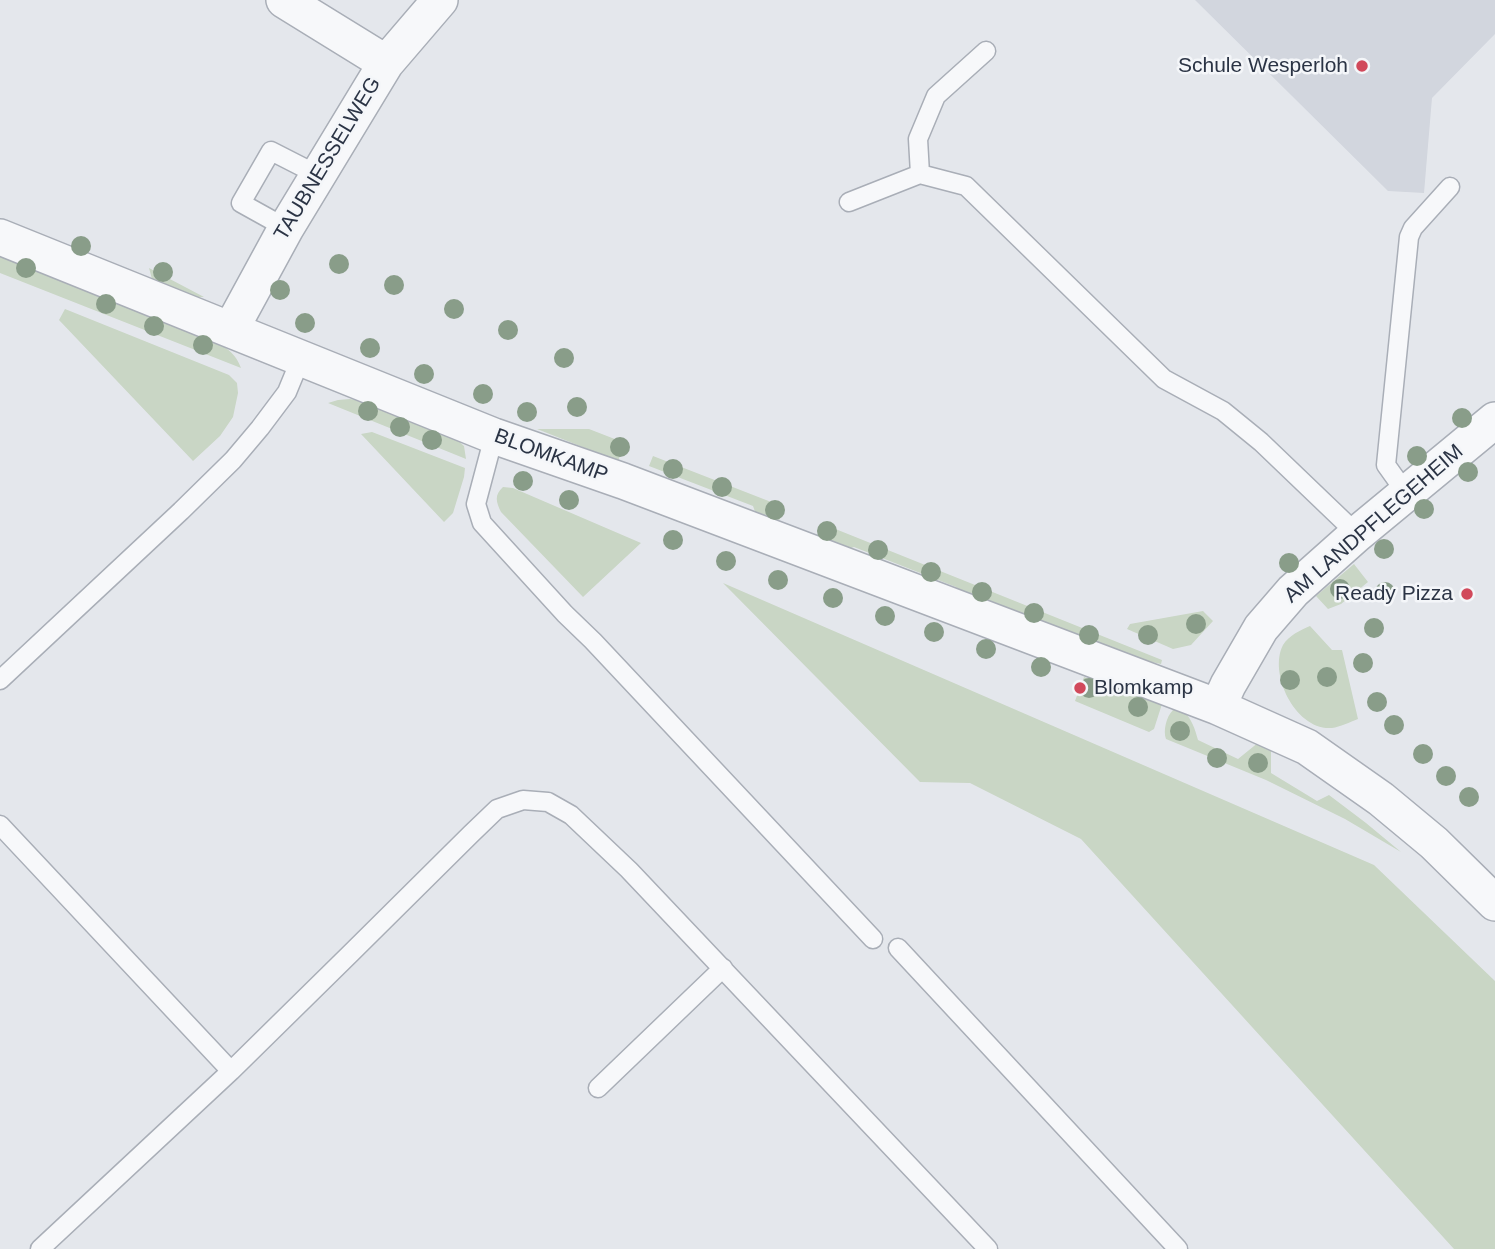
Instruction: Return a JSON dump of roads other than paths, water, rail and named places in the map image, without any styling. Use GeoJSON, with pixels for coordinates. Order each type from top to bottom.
{"type":"FeatureCollection","features":[{"type":"Feature","properties":{"kind":"street"},"geometry":{"type":"LineString","coordinates":[[284,0],[386,63]]}},
{"type":"Feature","properties":{"kind":"street","name":"TAUBNESSELWEG"},"geometry":{"type":"LineString","coordinates":[[231,329],[286,228],[386,63],[440,0]]}},
{"type":"Feature","properties":{"kind":"street","name":"BLOMKAMP"},"geometry":{"type":"LineString","coordinates":[[0,237],[494,436],[623,481],[1218,707],[1307,747],[1381,799],[1434,843],[1495,903]]}},
{"type":"Feature","properties":{"kind":"street","name":"AM LANDPFLEGEHEIM"},"geometry":{"type":"LineString","coordinates":[[1218,707],[1261,628],[1293,591],[1357,534],[1495,420]]}},
{"type":"Feature","properties":{"kind":"lane"},"geometry":{"type":"LineString","coordinates":[[920,174],[918,139],[936,96],[986,51]]}},
{"type":"Feature","properties":{"kind":"lane"},"geometry":{"type":"LineString","coordinates":[[286,228],[241,203],[271,151],[318,175]]}},
{"type":"Feature","properties":{"kind":"lane"},"geometry":{"type":"LineString","coordinates":[[849,202],[920,174],[967,186],[1164,379],[1223,411],[1261,442],[1357,534]]}},
{"type":"Feature","properties":{"kind":"lane"},"geometry":{"type":"LineString","coordinates":[[1406,493],[1387,465],[1409,237],[1413,228],[1450,187]]}},
{"type":"Feature","properties":{"kind":"lane"},"geometry":{"type":"LineString","coordinates":[[0,680],[233,460],[287,392],[301,358]]}},
{"type":"Feature","properties":{"kind":"lane"},"geometry":{"type":"LineString","coordinates":[[494,436],[476,504],[482,523],[873,939]]}},
{"type":"Feature","properties":{"kind":"lane"},"geometry":{"type":"LineString","coordinates":[[40,1249],[231,1071],[497,809],[523,800],[548,802],[571,815],[629,870],[988,1249]]}},
{"type":"Feature","properties":{"kind":"lane"},"geometry":{"type":"LineString","coordinates":[[0,825],[231,1071]]}},
{"type":"Feature","properties":{"kind":"lane"},"geometry":{"type":"LineString","coordinates":[[898,948],[1178,1249]]}},
{"type":"Feature","properties":{"kind":"lane"},"geometry":{"type":"LineString","coordinates":[[598,1088],[723,968]]}},
{"type":"Feature","properties":{"kind":"place","name":"Schule Wesperloh"},"geometry":{"type":"Point","coordinates":[1362,66]}},
{"type":"Feature","properties":{"kind":"place","name":"Ready Pizza"},"geometry":{"type":"Point","coordinates":[1467,594]}},
{"type":"Feature","properties":{"kind":"place","name":"Blomkamp"},"geometry":{"type":"Point","coordinates":[1080,688]}}]}
